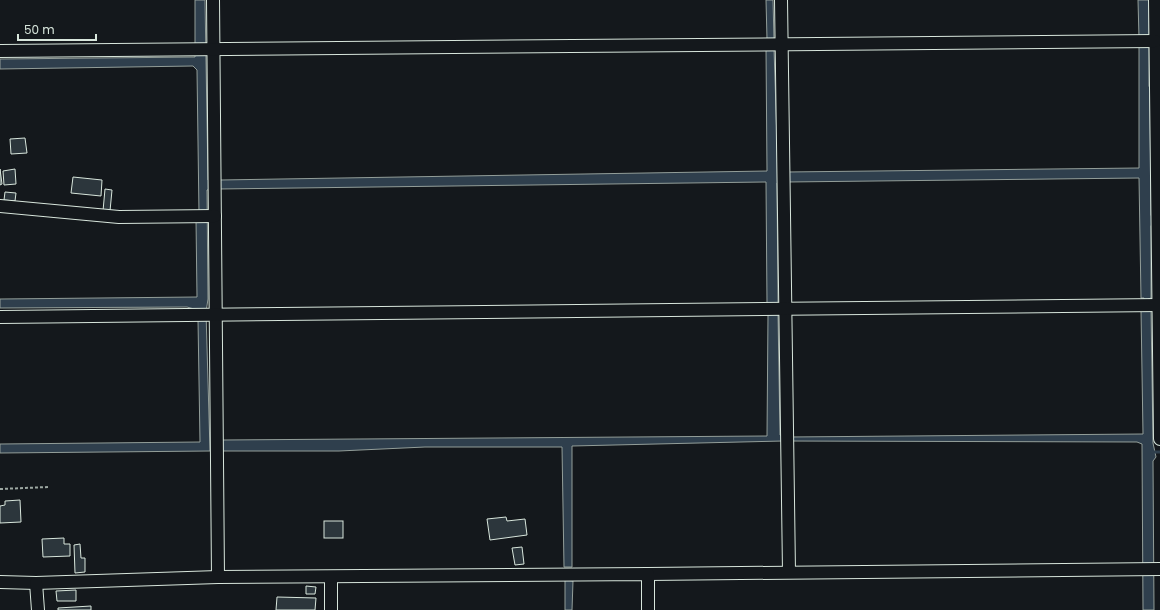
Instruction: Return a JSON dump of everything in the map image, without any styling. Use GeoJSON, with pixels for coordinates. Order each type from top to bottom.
{"type":"FeatureCollection","features":[{"type":"Feature","properties":{"kind":"street"},"geometry":{"type":"LineString","coordinates":[[213,0],[210,50],[212,216],[206,315],[217,445],[218,578]]}},
{"type":"Feature","properties":{"kind":"street"},"geometry":{"type":"LineString","coordinates":[[781,0],[774,45],[784,176],[777,308],[786,439],[789,572]]}},
{"type":"Feature","properties":{"kind":"street"},"geometry":{"type":"LineString","coordinates":[[1155,0],[1148,41],[1156,92],[1158,222],[1150,305],[1160,337],[1160,439]]}},
{"type":"Feature","properties":{"kind":"street"},"geometry":{"type":"LineString","coordinates":[[0,51],[1148,41]]}},
{"type":"Feature","properties":{"kind":"street"},"geometry":{"type":"LineString","coordinates":[[0,206],[118,217],[212,216]]}},
{"type":"Feature","properties":{"kind":"street"},"geometry":{"type":"LineString","coordinates":[[0,317],[1150,305]]}},
{"type":"Feature","properties":{"kind":"street"},"geometry":{"type":"LineString","coordinates":[[0,582],[36,583],[218,578],[1152,569]]}},
{"type":"Feature","properties":{"kind":"street"},"geometry":{"type":"LineString","coordinates":[[648,574],[648,610]]}},
{"type":"Feature","properties":{"kind":"street"},"geometry":{"type":"LineString","coordinates":[[331,577],[331,610]]}},
{"type":"Feature","properties":{"kind":"street"},"geometry":{"type":"LineString","coordinates":[[36,583],[38,610]]}},
{"type":"Feature","properties":{"kind":"path"},"geometry":{"type":"LineString","coordinates":[[0,489],[48,486]]}},
{"type":"Feature","properties":{"kind":"water"},"geometry":{"type":"Polygon","coordinates":[[[195,0],[205,0],[208,180],[211,180],[211,189],[207,190],[208,299],[206,312],[210,451],[0,453],[0,444],[200,442],[198,320],[194,309],[187,307],[0,308],[0,299],[197,297],[196,219],[199,214],[197,70],[193,66],[0,69],[0,59],[195,57],[195,0]]]}},
{"type":"Feature","properties":{"kind":"water"},"geometry":{"type":"Polygon","coordinates":[[[766,0],[773,0],[774,40],[767,39],[766,0]]]}},
{"type":"Feature","properties":{"kind":"water"},"geometry":{"type":"Polygon","coordinates":[[[1138,0],[1149,0],[1149,37],[1139,38],[1138,0]]]}},
{"type":"Feature","properties":{"kind":"water"},"geometry":{"type":"Polygon","coordinates":[[[1139,45],[1149,45],[1149,86],[1151,91],[1151,215],[1154,221],[1151,226],[1151,298],[1148,299],[1148,310],[1151,310],[1153,443],[1156,457],[1153,461],[1154,610],[1143,610],[1142,444],[1137,442],[783,441],[572,446],[572,567],[564,567],[562,447],[425,447],[339,451],[222,451],[222,440],[767,436],[768,314],[778,314],[780,435],[788,437],[1143,434],[1141,310],[1144,310],[1144,298],[1141,298],[1139,178],[787,182],[786,172],[1139,168],[1139,45]]]}},
{"type":"Feature","properties":{"kind":"water"},"geometry":{"type":"Polygon","coordinates":[[[766,49],[774,49],[778,172],[781,182],[777,183],[778,303],[767,303],[766,182],[219,189],[220,180],[767,171],[766,49]]]}},
{"type":"Feature","properties":{"kind":"water"},"geometry":{"type":"Polygon","coordinates":[[[565,580],[573,581],[572,610],[565,610],[565,580]]]}},
{"type":"Feature","properties":{"kind":"building"},"geometry":{"type":"Polygon","coordinates":[[[25,138],[27,153],[11,154],[10,139],[25,138]]]}},
{"type":"Feature","properties":{"kind":"building"},"geometry":{"type":"Polygon","coordinates":[[[0,169],[2,184],[0,185],[0,169]]]}},
{"type":"Feature","properties":{"kind":"building"},"geometry":{"type":"Polygon","coordinates":[[[15,169],[16,184],[4,185],[3,171],[15,169]]]}},
{"type":"Feature","properties":{"kind":"building"},"geometry":{"type":"Polygon","coordinates":[[[73,177],[102,180],[101,196],[71,193],[73,177]]]}},
{"type":"Feature","properties":{"kind":"building"},"geometry":{"type":"Polygon","coordinates":[[[105,189],[112,190],[110,211],[103,211],[105,189]]]}},
{"type":"Feature","properties":{"kind":"building"},"geometry":{"type":"Polygon","coordinates":[[[5,192],[16,193],[15,201],[4,200],[5,192]]]}},
{"type":"Feature","properties":{"kind":"building"},"geometry":{"type":"Polygon","coordinates":[[[20,500],[21,522],[0,523],[0,506],[5,505],[5,501],[20,500]]]}},
{"type":"Feature","properties":{"kind":"building"},"geometry":{"type":"Polygon","coordinates":[[[506,517],[507,521],[525,519],[527,535],[490,540],[487,519],[506,517]]]}},
{"type":"Feature","properties":{"kind":"building"},"geometry":{"type":"Polygon","coordinates":[[[324,521],[343,521],[343,538],[324,538],[324,521]]]}},
{"type":"Feature","properties":{"kind":"building"},"geometry":{"type":"Polygon","coordinates":[[[64,538],[64,544],[70,544],[70,556],[43,557],[42,539],[64,538]]]}},
{"type":"Feature","properties":{"kind":"building"},"geometry":{"type":"Polygon","coordinates":[[[80,544],[81,558],[85,558],[85,572],[75,573],[74,545],[80,544]]]}},
{"type":"Feature","properties":{"kind":"building"},"geometry":{"type":"Polygon","coordinates":[[[522,547],[524,564],[515,565],[512,548],[522,547]]]}},
{"type":"Feature","properties":{"kind":"building"},"geometry":{"type":"Polygon","coordinates":[[[306,586],[316,587],[315,594],[306,594],[306,586]]]}},
{"type":"Feature","properties":{"kind":"building"},"geometry":{"type":"Polygon","coordinates":[[[76,590],[76,601],[57,601],[56,591],[76,590]]]}},
{"type":"Feature","properties":{"kind":"building"},"geometry":{"type":"Polygon","coordinates":[[[277,597],[316,598],[315,610],[276,610],[277,597]]]}},
{"type":"Feature","properties":{"kind":"building"},"geometry":{"type":"Polygon","coordinates":[[[91,606],[91,610],[58,610],[58,608],[91,606]]]}},
{"type":"Feature","properties":{"kind":"waterway"},"geometry":{"type":"LineString","coordinates":[[1152,452],[1160,452]]}}]}
